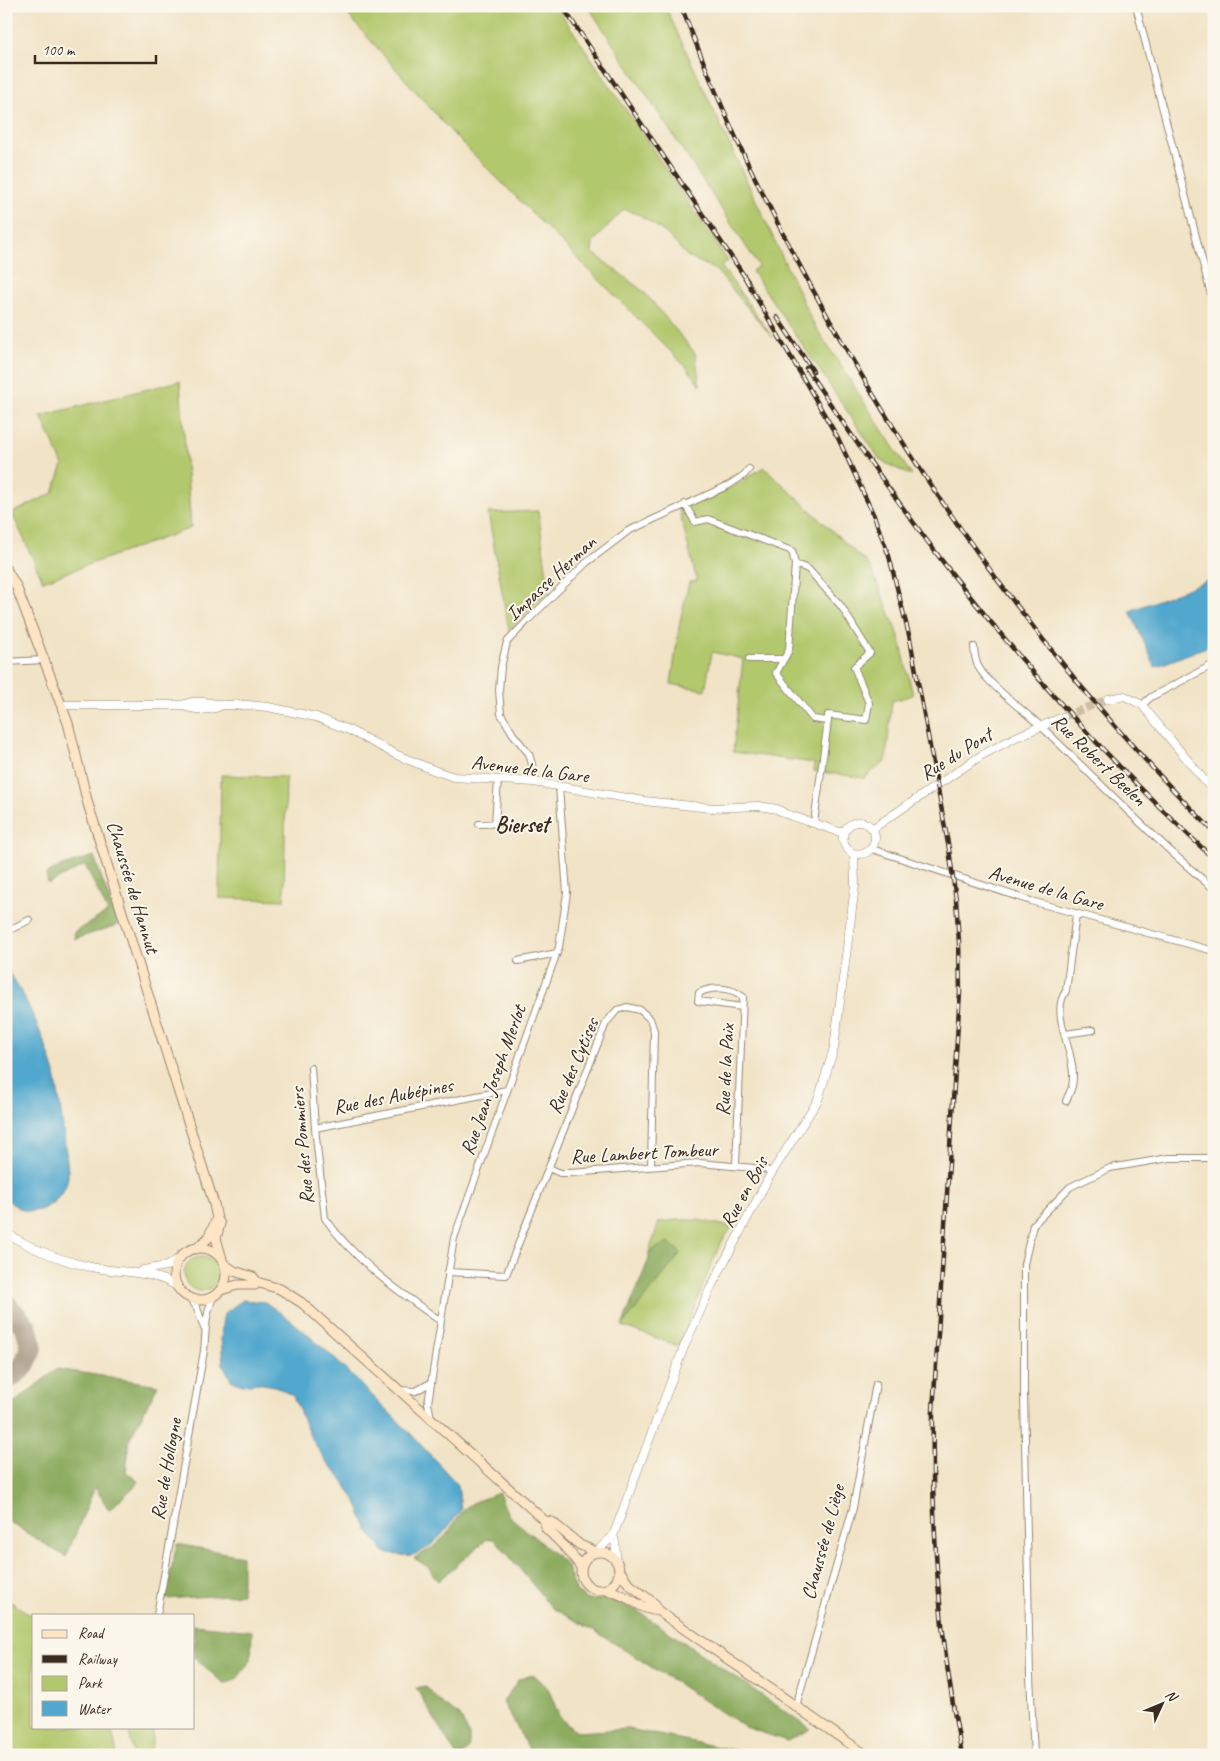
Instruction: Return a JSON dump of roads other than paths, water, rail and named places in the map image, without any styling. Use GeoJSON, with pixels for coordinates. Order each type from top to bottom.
{"type":"FeatureCollection","features":[{"type":"Feature","properties":{"kind":"main road","name":"Chaussée de Hannut"},"geometry":{"type":"LineString","coordinates":[[6,569],[16,586],[68,723],[88,804],[220,1224],[217,1243],[223,1261]]}},
{"type":"Feature","properties":{"kind":"main road"},"geometry":{"type":"LineString","coordinates":[[217,1219],[208,1238],[196,1249],[180,1258],[175,1272],[178,1287],[189,1297],[204,1300],[237,1284],[255,1285],[257,1282]]}},
{"type":"Feature","properties":{"kind":"main road"},"geometry":{"type":"LineString","coordinates":[[196,1249],[210,1250],[239,1274],[280,1289],[302,1303],[545,1522],[546,1528],[568,1550],[580,1567],[582,1580],[587,1586],[599,1590],[619,1592],[650,1610],[657,1610],[866,1755]]}},
{"type":"Feature","properties":{"kind":"main road"},"geometry":{"type":"LineString","coordinates":[[217,1293],[226,1277],[223,1261]]}},
{"type":"Feature","properties":{"kind":"main road"},"geometry":{"type":"LineString","coordinates":[[545,1522],[552,1522],[580,1545],[596,1552],[607,1553],[629,1584],[655,1604],[657,1610]]}},
{"type":"Feature","properties":{"kind":"main road"},"geometry":{"type":"LineString","coordinates":[[580,1567],[586,1557],[596,1552]]}},
{"type":"Feature","properties":{"kind":"main road"},"geometry":{"type":"LineString","coordinates":[[606,1590],[616,1582],[618,1566]]}},
{"type":"Feature","properties":{"kind":"street"},"geometry":{"type":"LineString","coordinates":[[1136,6],[1214,306]]}},
{"type":"Feature","properties":{"kind":"street","name":"Impasse Herman"},"geometry":{"type":"LineString","coordinates":[[534,782],[529,754],[513,734],[501,714],[499,690],[501,667],[507,642],[586,563],[628,530],[730,485],[749,469]]}},
{"type":"Feature","properties":{"kind":"street"},"geometry":{"type":"LineString","coordinates":[[685,504],[695,522],[708,519],[792,551],[795,564],[789,650],[776,672],[813,719],[828,721]]}},
{"type":"Feature","properties":{"kind":"street"},"geometry":{"type":"LineString","coordinates":[[795,564],[808,569],[841,606],[870,653],[854,667],[869,703],[866,720],[828,715],[814,823]]}},
{"type":"Feature","properties":{"kind":"street","name":"Rue Robert Beelen"},"geometry":{"type":"LineString","coordinates":[[974,647],[975,661],[984,674],[1009,699],[1042,727],[1178,860],[1214,890]]}},
{"type":"Feature","properties":{"kind":"street"},"geometry":{"type":"LineString","coordinates":[[749,659],[784,659]]}},
{"type":"Feature","properties":{"kind":"street"},"geometry":{"type":"LineString","coordinates":[[6,662],[44,660]]}},
{"type":"Feature","properties":{"kind":"street"},"geometry":{"type":"LineString","coordinates":[[1142,705],[1151,697],[1214,664]]}},
{"type":"Feature","properties":{"kind":"street"},"geometry":{"type":"LineString","coordinates":[[1108,699],[1125,696],[1142,705],[1214,792]]}},
{"type":"Feature","properties":{"kind":"street","name":"Avenue de la Gare"},"geometry":{"type":"LineString","coordinates":[[62,705],[181,705],[192,702],[204,702],[222,705],[234,704],[268,707],[316,717],[349,730],[398,755],[454,777],[534,782],[644,801],[711,808],[759,806],[777,809],[844,833]]}},
{"type":"Feature","properties":{"kind":"street","name":"Rue du Pont"},"geometry":{"type":"LineString","coordinates":[[872,828],[982,755],[1016,737],[1064,717]]}},
{"type":"Feature","properties":{"kind":"street"},"geometry":{"type":"LineString","coordinates":[[495,824],[498,780]]}},
{"type":"Feature","properties":{"kind":"street","name":"Rue Jean Joseph Merlot"},"geometry":{"type":"LineString","coordinates":[[432,1420],[428,1403],[430,1383],[454,1238],[557,953],[567,892],[559,787]]}},
{"type":"Feature","properties":{"kind":"street"},"geometry":{"type":"LineString","coordinates":[[856,822],[867,824],[872,828],[876,837],[872,849],[863,854],[854,854],[847,850],[844,844],[844,833],[851,824],[856,822]]}},
{"type":"Feature","properties":{"kind":"street"},"geometry":{"type":"LineString","coordinates":[[479,824],[508,824]]}},
{"type":"Feature","properties":{"kind":"street","name":"Avenue de la Gare"},"geometry":{"type":"LineString","coordinates":[[872,849],[1031,902],[1214,951]]}},
{"type":"Feature","properties":{"kind":"street","name":"Rue en Bois"},"geometry":{"type":"LineString","coordinates":[[596,1552],[613,1536],[684,1347],[710,1289],[772,1173],[818,1100],[834,1048],[854,886],[854,854]]}},
{"type":"Feature","properties":{"kind":"street"},"geometry":{"type":"LineString","coordinates":[[1066,1101],[1072,1086],[1072,1071],[1066,1034],[1059,1014],[1062,996],[1066,991],[1076,914]]}},
{"type":"Feature","properties":{"kind":"street"},"geometry":{"type":"LineString","coordinates":[[6,932],[29,920]]}},
{"type":"Feature","properties":{"kind":"street"},"geometry":{"type":"LineString","coordinates":[[518,961],[557,953]]}},
{"type":"Feature","properties":{"kind":"street","name":"Rue de la Paix"},"geometry":{"type":"LineString","coordinates":[[736,1165],[744,1014],[742,1007],[743,997],[737,991],[709,988],[699,993],[698,1001],[742,1007]]}},
{"type":"Feature","properties":{"kind":"street","name":"Rue des Cytises"},"geometry":{"type":"LineString","coordinates":[[549,1168],[606,1023],[617,1010],[627,1007],[640,1010],[650,1020],[654,1031],[651,1166]]}},
{"type":"Feature","properties":{"kind":"street"},"geometry":{"type":"LineString","coordinates":[[1066,1034],[1093,1030]]}},
{"type":"Feature","properties":{"kind":"street","name":"Rue des Pommiers"},"geometry":{"type":"LineString","coordinates":[[311,1068],[315,1128],[325,1218],[333,1230],[356,1255],[403,1294],[439,1320]]}},
{"type":"Feature","properties":{"kind":"street","name":"Rue des Aubépines"},"geometry":{"type":"LineString","coordinates":[[315,1128],[507,1090]]}},
{"type":"Feature","properties":{"kind":"street"},"geometry":{"type":"LineString","coordinates":[[1034,1755],[1030,1676],[1024,1393],[1024,1264],[1033,1225],[1070,1187],[1110,1168],[1170,1158],[1214,1158]]}},
{"type":"Feature","properties":{"kind":"street","name":"Rue Lambert Tombeur"},"geometry":{"type":"LineString","coordinates":[[549,1168],[560,1173],[699,1162],[765,1169],[772,1173]]}},
{"type":"Feature","properties":{"kind":"street"},"geometry":{"type":"LineString","coordinates":[[448,1272],[506,1275],[549,1168]]}},
{"type":"Feature","properties":{"kind":"street"},"geometry":{"type":"LineString","coordinates":[[6,1233],[61,1259],[96,1268],[140,1273],[168,1280],[178,1287]]}},
{"type":"Feature","properties":{"kind":"street"},"geometry":{"type":"LineString","coordinates":[[140,1273],[143,1270],[167,1266],[180,1258]]}},
{"type":"Feature","properties":{"kind":"street","name":"Rue de Hollogne"},"geometry":{"type":"LineString","coordinates":[[157,1614],[204,1351],[204,1328],[208,1307],[217,1293]]}},
{"type":"Feature","properties":{"kind":"street","name":"Rue de Hollogne"},"geometry":{"type":"LineString","coordinates":[[189,1297],[197,1308],[204,1328]]}},
{"type":"Feature","properties":{"kind":"street"},"geometry":{"type":"LineString","coordinates":[[399,1390],[416,1391],[430,1383]]}},
{"type":"Feature","properties":{"kind":"street","name":"Chaussée de Liège"},"geometry":{"type":"LineString","coordinates":[[796,1706],[853,1508],[876,1384]]}},
{"type":"Feature","properties":{"kind":"street","name":"Rue en Bois"},"geometry":{"type":"LineString","coordinates":[[613,1536],[618,1566]]}},
{"type":"Feature","properties":{"kind":"water"},"geometry":{"type":"Polygon","coordinates":[[[1214,578],[1214,644],[1155,667],[1130,611],[1214,578]]]}},
{"type":"Feature","properties":{"kind":"water"},"geometry":{"type":"Polygon","coordinates":[[[6,971],[12,977],[27,1003],[42,1036],[55,1074],[68,1170],[66,1184],[59,1197],[48,1206],[34,1211],[22,1210],[6,1198],[6,971]]]}},
{"type":"Feature","properties":{"kind":"water"},"geometry":{"type":"Polygon","coordinates":[[[243,1300],[265,1302],[293,1322],[329,1353],[410,1433],[458,1485],[461,1510],[434,1543],[412,1555],[384,1552],[368,1531],[355,1499],[340,1477],[325,1460],[309,1434],[293,1396],[275,1386],[257,1383],[242,1385],[231,1380],[223,1364],[221,1338],[223,1316],[243,1300]]]}},
{"type":"Feature","properties":{"kind":"tunnel"},"geometry":{"type":"LineString","coordinates":[[1063,717],[1108,699]]}},
{"type":"Feature","properties":{"kind":"railway"},"geometry":{"type":"LineString","coordinates":[[562,6],[749,283]]}},
{"type":"Feature","properties":{"kind":"railway"},"geometry":{"type":"LineString","coordinates":[[681,6],[727,118],[758,184],[803,272],[852,359],[904,444],[959,527],[1018,607],[1080,685],[1145,760],[1214,832]]}},
{"type":"Feature","properties":{"kind":"railway"},"geometry":{"type":"LineString","coordinates":[[745,278],[838,438],[874,516],[889,556],[910,639],[949,849],[956,900],[960,992],[933,1411],[933,1498],[942,1626],[947,1669],[962,1755]]}},
{"type":"Feature","properties":{"kind":"railway"},"geometry":{"type":"LineString","coordinates":[[777,317],[813,371]]}},
{"type":"Feature","properties":{"kind":"railway"},"geometry":{"type":"LineString","coordinates":[[806,368],[896,499],[983,613],[1111,758],[1214,859]]}},
{"type":"Feature","properties":{"kind":"district","name":"Bierset"},"geometry":{"type":"Point","coordinates":[522,825]}}]}
